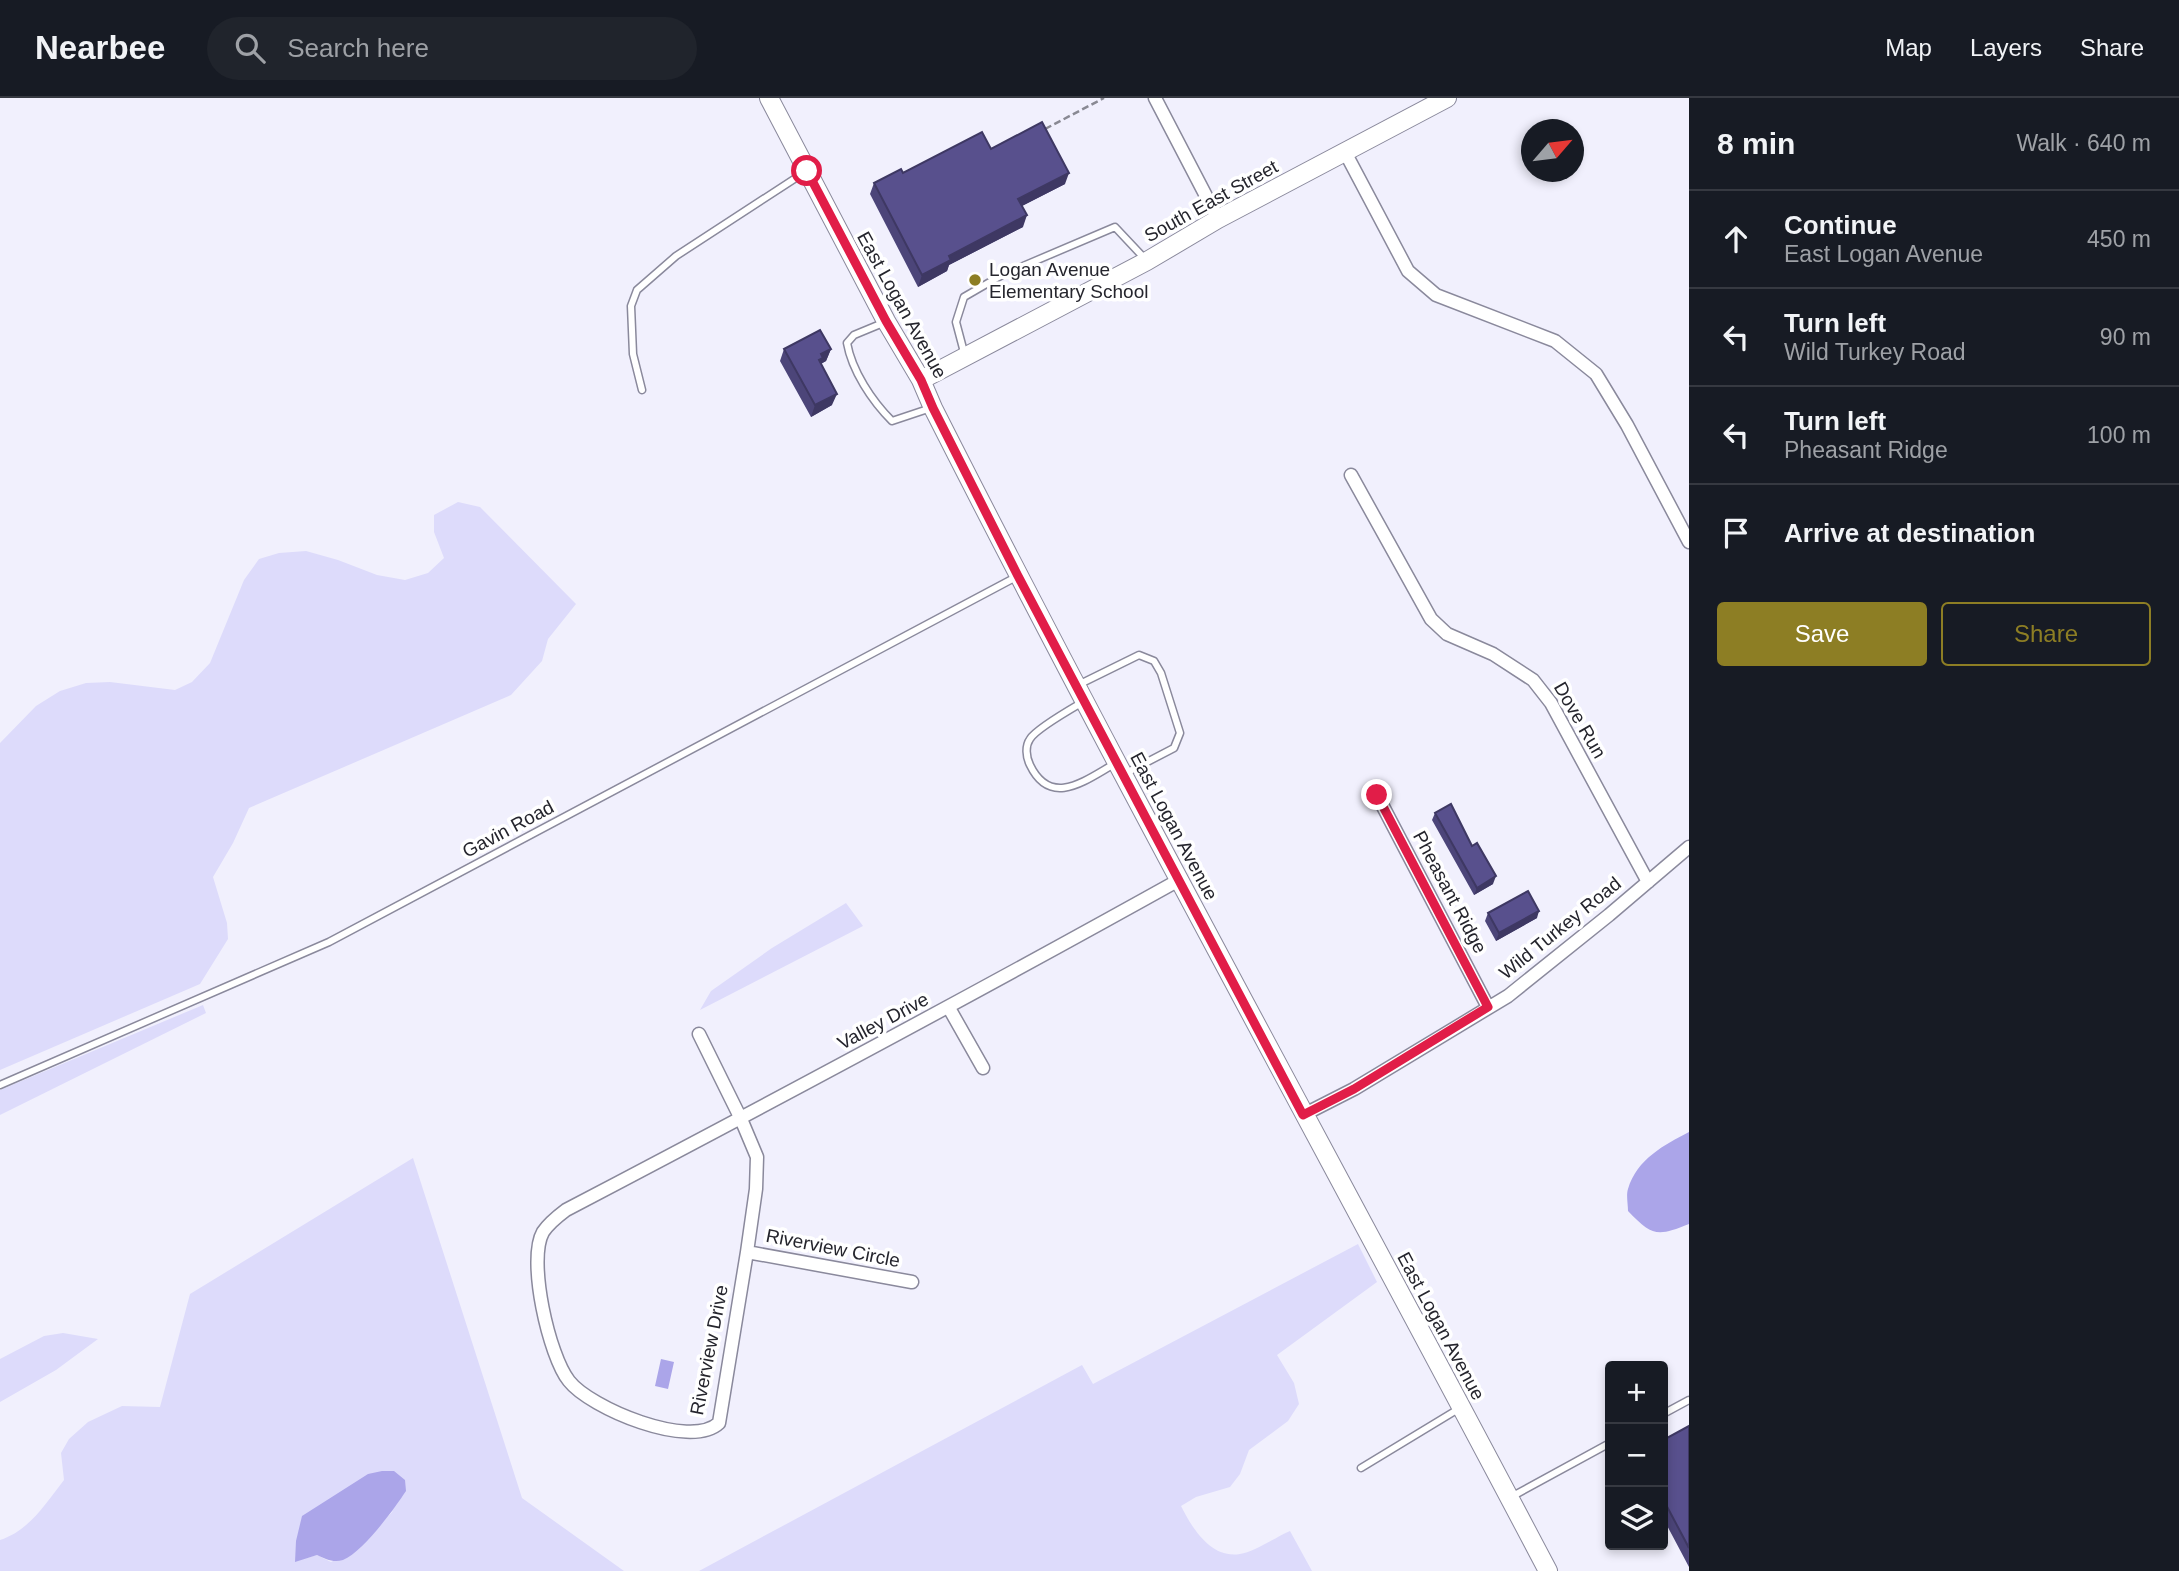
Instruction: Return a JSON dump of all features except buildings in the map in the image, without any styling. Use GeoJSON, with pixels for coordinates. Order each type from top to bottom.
{"type":"FeatureCollection","features":[{"type":"Feature","properties":{"kind":"street","name":"East Logan Avenue"},"geometry":{"type":"LineString","coordinates":[[769,98],[886,321],[921,380],[1018,576],[1120,769],[1548,1571]]}},
{"type":"Feature","properties":{"kind":"street"},"geometry":{"type":"LineString","coordinates":[[1155,98],[1218,219]]}},
{"type":"Feature","properties":{"kind":"street","name":"South East Street"},"geometry":{"type":"LineString","coordinates":[[921,380],[1447,98]]}},
{"type":"Feature","properties":{"kind":"street"},"geometry":{"type":"LineString","coordinates":[[1345,152],[1408,271],[1436,295],[1555,341],[1596,374],[1627,425],[1689,542]]}},
{"type":"Feature","properties":{"kind":"street","name":"Dove Run"},"geometry":{"type":"LineString","coordinates":[[1351,475],[1431,619],[1447,634],[1493,654],[1533,680],[1551,703],[1648,882]]}},
{"type":"Feature","properties":{"kind":"street","name":"Pheasant Ridge"},"geometry":{"type":"LineString","coordinates":[[1377,795],[1488,1007]]}},
{"type":"Feature","properties":{"kind":"street","name":"Wild Turkey Road"},"geometry":{"type":"LineString","coordinates":[[1303,1115],[1354,1089],[1508,996],[1689,847]]}},
{"type":"Feature","properties":{"kind":"street","name":"Valley Drive"},"geometry":{"type":"LineString","coordinates":[[601,1192],[949,1008],[1179,880]]}},
{"type":"Feature","properties":{"kind":"street"},"geometry":{"type":"LineString","coordinates":[[949,1008],[983,1068]]}},
{"type":"Feature","properties":{"kind":"street","name":"Riverview Drive"},"geometry":{"type":"LineString","coordinates":[[601,1192],[555,1218],[542,1234],[538,1271],[554,1356],[569,1382],[595,1402],[659,1428],[703,1432],[719,1423],[756,1189],[757,1157],[699,1034]]}},
{"type":"Feature","properties":{"kind":"street","name":"Riverview Circle"},"geometry":{"type":"LineString","coordinates":[[747,1252],[912,1282]]}},
{"type":"Feature","properties":{"kind":"lane"},"geometry":{"type":"LineString","coordinates":[[642,390],[633,354],[631,306],[637,290],[676,256],[807,171]]}},
{"type":"Feature","properties":{"kind":"lane"},"geometry":{"type":"LineString","coordinates":[[965,356],[956,322],[964,298],[1002,275],[1115,227],[1147,261]]}},
{"type":"Feature","properties":{"kind":"lane"},"geometry":{"type":"LineString","coordinates":[[886,321],[854,335],[847,343],[855,369],[882,411],[892,421],[933,408]]}},
{"type":"Feature","properties":{"kind":"lane","name":"Gavin Road"},"geometry":{"type":"LineString","coordinates":[[0,1085],[328,942],[1018,576]]}},
{"type":"Feature","properties":{"kind":"lane"},"geometry":{"type":"LineString","coordinates":[[1139,655],[1154,661],[1161,673],[1180,733],[1174,748],[1062,789],[1050,787],[1036,775],[1029,764],[1026,750],[1032,736],[1080,693],[1139,655]]}},
{"type":"Feature","properties":{"kind":"lane"},"geometry":{"type":"LineString","coordinates":[[1668,1411],[1689,1400]]}},
{"type":"Feature","properties":{"kind":"lane"},"geometry":{"type":"LineString","coordinates":[[1361,1468],[1461,1407]]}},
{"type":"Feature","properties":{"kind":"lane"},"geometry":{"type":"LineString","coordinates":[[1510,1497],[1605,1446]]}},
{"type":"Feature","properties":{"kind":"path"},"geometry":{"type":"LineString","coordinates":[[1045,129],[1104,98]]}},
{"type":"Feature","properties":{"kind":"shaded area"},"geometry":{"type":"Polygon","coordinates":[[[458,502],[480,507],[576,604],[548,639],[542,661],[511,695],[249,808],[213,877],[227,923],[228,939],[200,984],[0,1070],[0,743],[36,706],[60,691],[86,683],[110,682],[175,690],[192,682],[210,663],[244,580],[259,559],[279,553],[306,551],[377,575],[405,580],[428,573],[444,558],[434,532],[434,515],[458,502]]]}},
{"type":"Feature","properties":{"kind":"shaded area"},"geometry":{"type":"Polygon","coordinates":[[[846,903],[863,926],[700,1010],[711,991],[772,948],[846,903]]]}},
{"type":"Feature","properties":{"kind":"shaded area"},"geometry":{"type":"Polygon","coordinates":[[[203,1005],[206,1013],[0,1115],[0,1090],[203,1005]]]}},
{"type":"Feature","properties":{"kind":"shaded area"},"geometry":{"type":"Polygon","coordinates":[[[1689,1132],[1689,1224],[1669,1231],[1649,1230],[1628,1211],[1627,1191],[1632,1178],[1652,1154],[1689,1132]]]}},
{"type":"Feature","properties":{"kind":"shaded area"},"geometry":{"type":"Polygon","coordinates":[[[413,1158],[522,1498],[624,1571],[0,1571],[0,1540],[28,1523],[64,1480],[61,1453],[69,1439],[88,1422],[122,1406],[160,1407],[190,1294],[413,1158]],[[393,1511],[295,1561],[317,1555],[331,1562],[357,1549],[393,1511]]]}},
{"type":"Feature","properties":{"kind":"shaded area"},"geometry":{"type":"Polygon","coordinates":[[[1358,1244],[1377,1282],[1277,1355],[1294,1383],[1299,1404],[1288,1421],[1249,1450],[1240,1474],[1230,1487],[1196,1497],[1181,1506],[1197,1532],[1211,1547],[1220,1552],[1240,1554],[1290,1531],[1312,1571],[699,1571],[1082,1365],[1093,1384],[1358,1244]]]}},
{"type":"Feature","properties":{"kind":"shaded area"},"geometry":{"type":"Polygon","coordinates":[[[63,1333],[98,1339],[56,1370],[0,1402],[0,1359],[44,1336],[63,1333]]]}},
{"type":"Feature","properties":{"kind":"shaded area"},"geometry":{"type":"Polygon","coordinates":[[[661,1359],[674,1362],[668,1389],[655,1386],[661,1359]]]}},
{"type":"Feature","properties":{"kind":"shaded area"},"geometry":{"type":"Polygon","coordinates":[[[394,1471],[405,1480],[406,1491],[369,1539],[343,1560],[333,1561],[317,1555],[295,1562],[296,1541],[302,1516],[368,1474],[394,1471]]]}},
{"type":"Feature","properties":{"kind":"place","name":"Logan Avenue Elementary School"},"geometry":{"type":"Point","coordinates":[975,280]}},
{"type":"Feature","properties":{"kind":"route"},"geometry":{"type":"LineString","coordinates":[[807,171],[886,321],[921,380],[1018,576],[1303,1115],[1354,1089],[1488,1007],[1377,795]]}}]}
